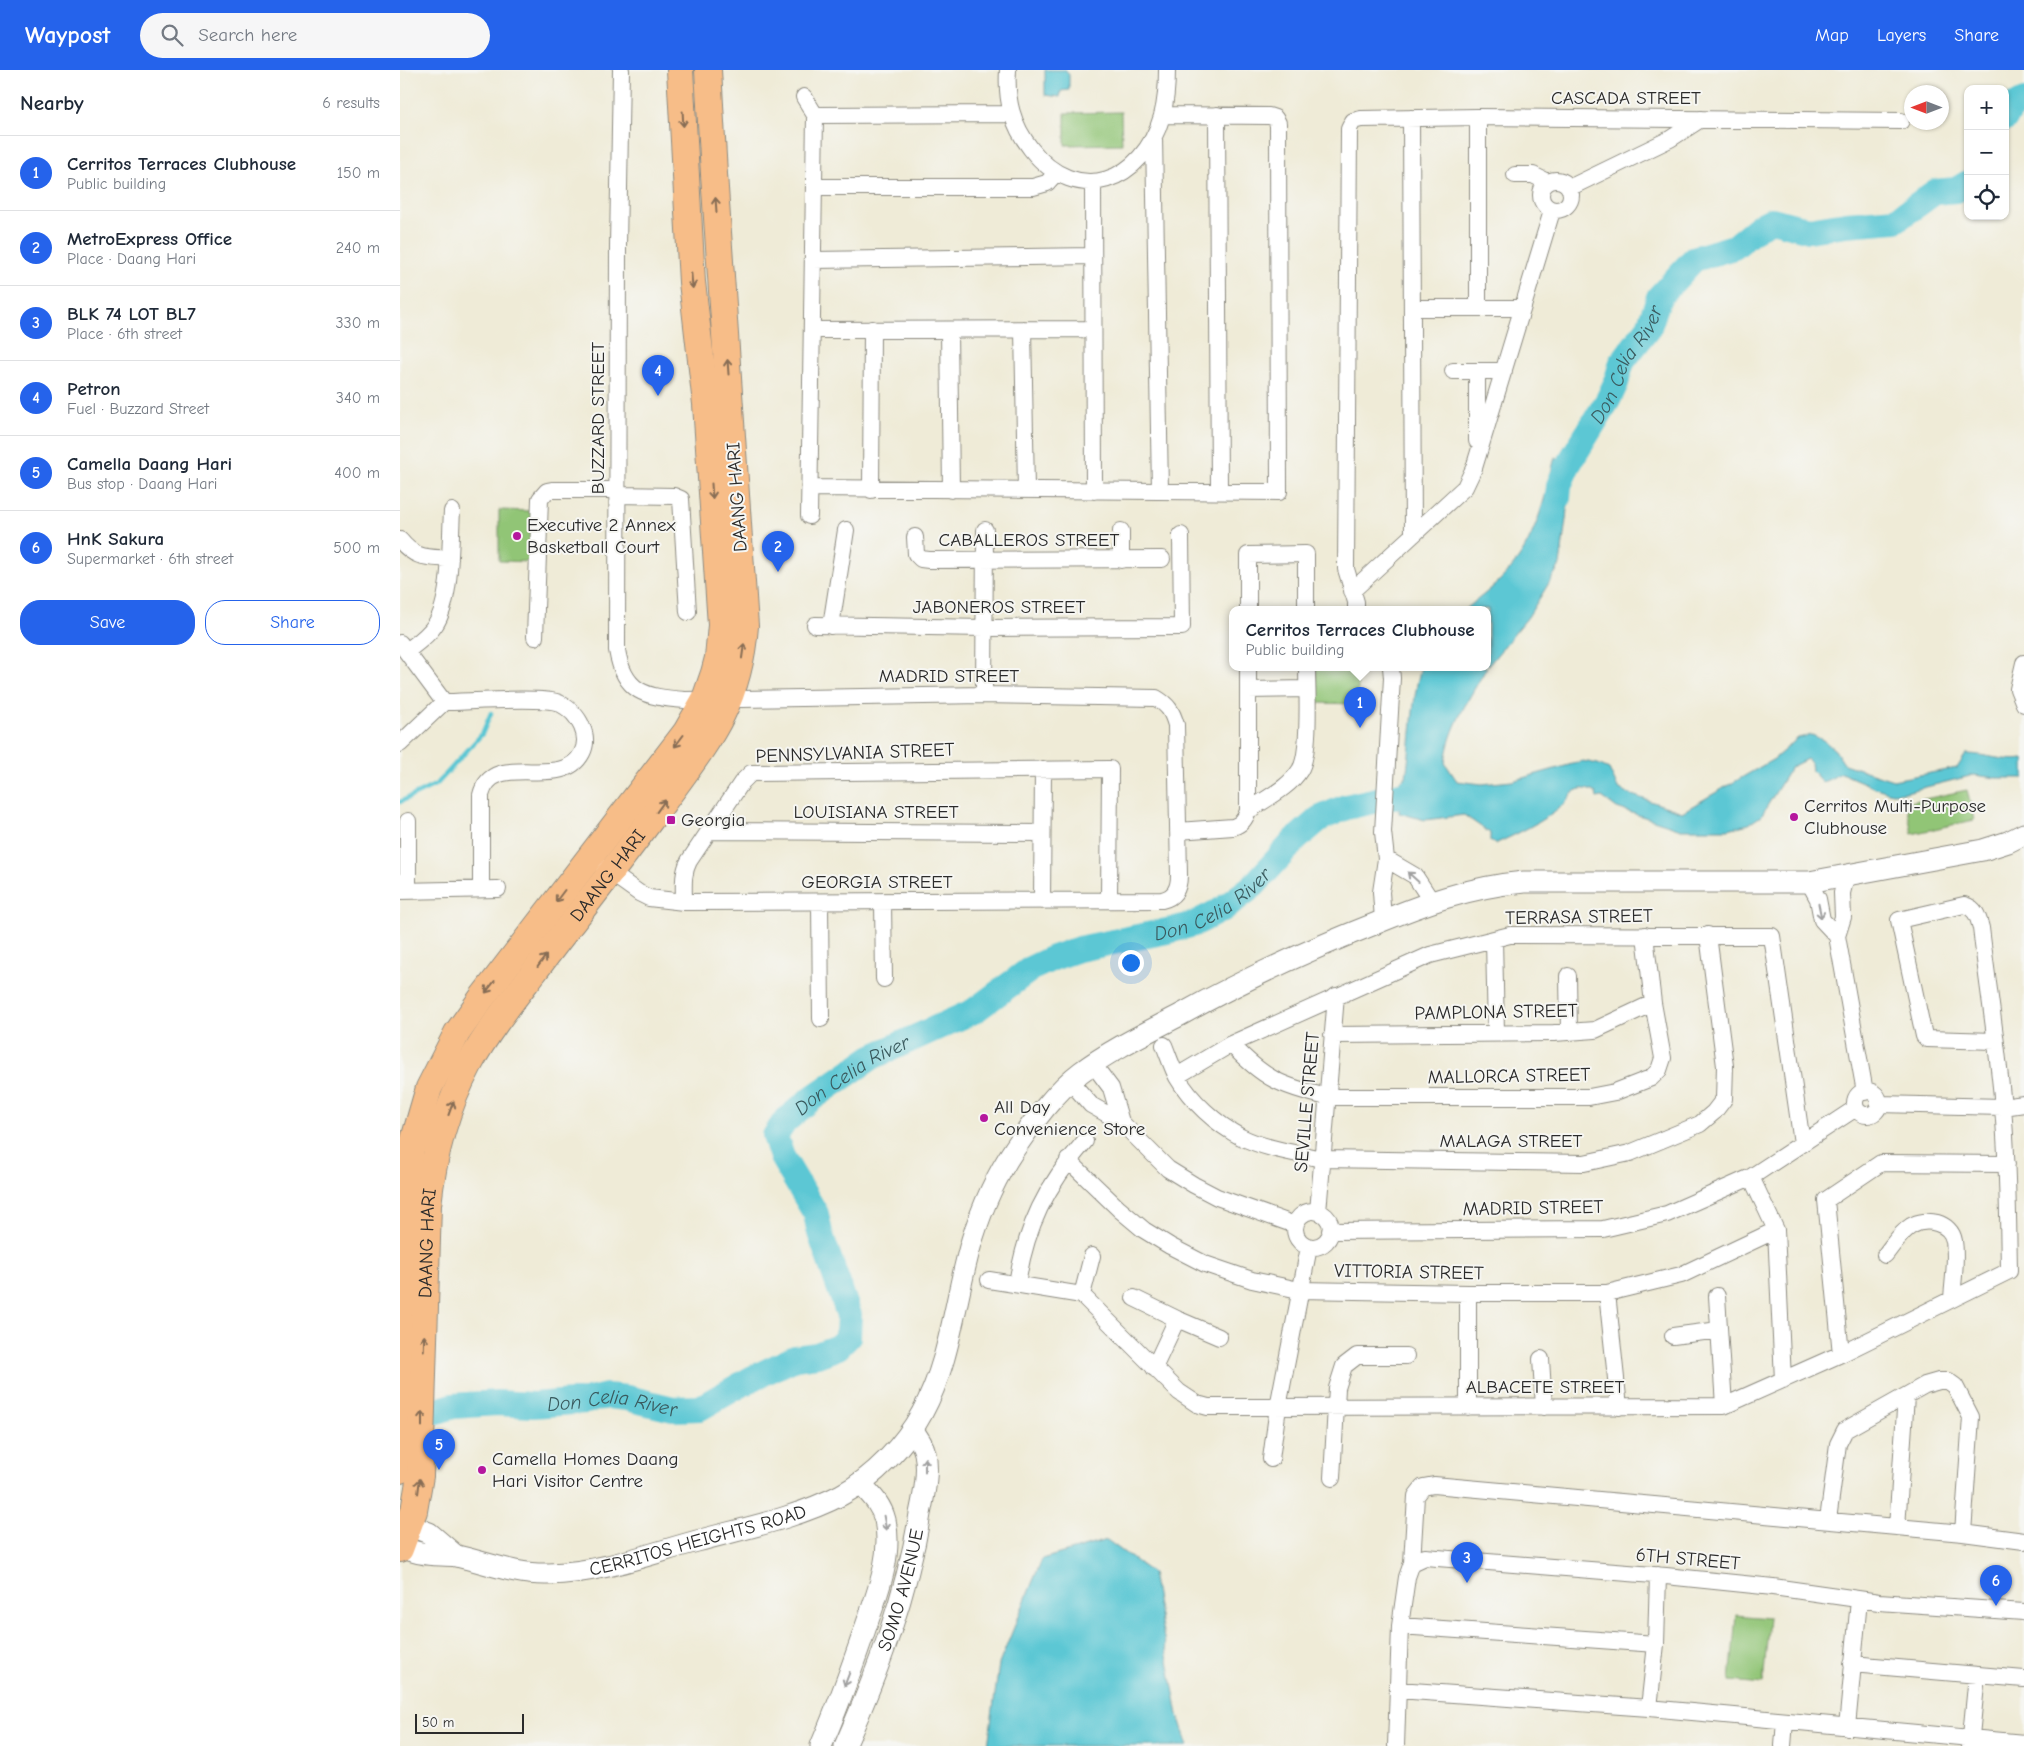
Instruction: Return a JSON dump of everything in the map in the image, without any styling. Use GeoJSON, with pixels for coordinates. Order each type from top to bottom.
{"type":"FeatureCollection","features":[{"type":"Feature","properties":{"kind":"main road","name":"DAANG HARI"},"geometry":{"type":"LineString","coordinates":[[402,1538],[418,1496],[408,1454],[428,1206],[433,1169],[451,1107],[469,1065],[493,1027],[551,948],[611,873],[708,740],[731,698],[743,651],[745,626],[718,402],[692,282],[680,70]]}},
{"type":"Feature","properties":{"kind":"main road","name":"DAANG HARI"},"geometry":{"type":"LineString","coordinates":[[412,1392],[403,1242],[406,1188],[411,1150],[426,1095],[453,1041],[481,999],[686,732],[705,700],[718,658],[721,625],[718,402],[714,174],[708,70]]}},
{"type":"Feature","properties":{"kind":"street","name":"BUZZARD STREET"},"geometry":{"type":"LineString","coordinates":[[622,70],[618,246],[617,650],[623,672],[640,691],[650,696],[684,700],[731,698]]}},
{"type":"Feature","properties":{"kind":"street"},"geometry":{"type":"LineString","coordinates":[[1008,70],[1011,114],[1021,136],[1044,164],[1056,173],[1073,180],[1093,183],[1112,178],[1126,171],[1141,157],[1154,136],[1162,115],[1166,96],[1167,70]]}},
{"type":"Feature","properties":{"kind":"street"},"geometry":{"type":"LineString","coordinates":[[804,97],[815,115],[809,516]]}},
{"type":"Feature","properties":{"kind":"street"},"geometry":{"type":"LineString","coordinates":[[815,115],[1011,114]]}},
{"type":"Feature","properties":{"kind":"street"},"geometry":{"type":"LineString","coordinates":[[810,488],[1279,492],[1278,124],[1275,118],[1162,115]]}},
{"type":"Feature","properties":{"kind":"street"},"geometry":{"type":"LineString","coordinates":[[1217,115],[1219,491]]}},
{"type":"Feature","properties":{"kind":"street"},"geometry":{"type":"LineString","coordinates":[[1478,117],[1478,308]]}},
{"type":"Feature","properties":{"kind":"street","name":"CASCADA STREET"},"geometry":{"type":"LineString","coordinates":[[1357,603],[1346,569],[1349,129],[1352,121],[1361,118],[1478,117],[1901,121]]}},
{"type":"Feature","properties":{"kind":"street"},"geometry":{"type":"LineString","coordinates":[[1411,118],[1413,535]]}},
{"type":"Feature","properties":{"kind":"street"},"geometry":{"type":"LineString","coordinates":[[1569,188],[1670,139],[1701,119]]}},
{"type":"Feature","properties":{"kind":"street"},"geometry":{"type":"LineString","coordinates":[[1154,136],[1160,491]]}},
{"type":"Feature","properties":{"kind":"street"},"geometry":{"type":"LineString","coordinates":[[814,187],[1033,187],[1047,183],[1056,173]]}},
{"type":"Feature","properties":{"kind":"street"},"geometry":{"type":"LineString","coordinates":[[1515,175],[1533,175],[1547,182],[1557,180],[1566,184],[1571,198],[1570,203],[1562,210],[1552,211],[1544,205],[1540,196],[1547,182]]}},
{"type":"Feature","properties":{"kind":"street"},"geometry":{"type":"LineString","coordinates":[[1093,183],[1094,491]]}},
{"type":"Feature","properties":{"kind":"street"},"geometry":{"type":"LineString","coordinates":[[1357,603],[1413,535],[1465,487],[1504,371],[1552,211]]}},
{"type":"Feature","properties":{"kind":"street"},"geometry":{"type":"LineString","coordinates":[[813,260],[1093,256]]}},
{"type":"Feature","properties":{"kind":"street"},"geometry":{"type":"LineString","coordinates":[[1412,308],[1522,308]]}},
{"type":"Feature","properties":{"kind":"street"},"geometry":{"type":"LineString","coordinates":[[871,490],[872,329]]}},
{"type":"Feature","properties":{"kind":"street"},"geometry":{"type":"LineString","coordinates":[[1023,329],[1026,490]]}},
{"type":"Feature","properties":{"kind":"street"},"geometry":{"type":"LineString","coordinates":[[812,330],[1092,329]]}},
{"type":"Feature","properties":{"kind":"street"},"geometry":{"type":"LineString","coordinates":[[949,330],[950,490]]}},
{"type":"Feature","properties":{"kind":"street"},"geometry":{"type":"LineString","coordinates":[[1453,371],[1504,371]]}},
{"type":"Feature","properties":{"kind":"street"},"geometry":{"type":"LineString","coordinates":[[1476,371],[1477,456]]}},
{"type":"Feature","properties":{"kind":"street"},"geometry":{"type":"LineString","coordinates":[[535,637],[540,499],[547,491],[552,490],[618,492],[674,496],[681,499],[688,612]]}},
{"type":"Feature","properties":{"kind":"street"},"geometry":{"type":"LineString","coordinates":[[444,702],[403,647],[428,634],[436,625],[441,614],[445,600],[450,559],[452,511]]}},
{"type":"Feature","properties":{"kind":"street","name":"JABONEROS STREET"},"geometry":{"type":"LineString","coordinates":[[846,530],[823,626],[985,628],[1182,627],[1181,535]]}},
{"type":"Feature","properties":{"kind":"street"},"geometry":{"type":"LineString","coordinates":[[984,695],[984,560],[986,530]]}},
{"type":"Feature","properties":{"kind":"street"},"geometry":{"type":"LineString","coordinates":[[1121,531],[1121,560]]}},
{"type":"Feature","properties":{"kind":"street","name":"CABALLEROS STREET"},"geometry":{"type":"LineString","coordinates":[[915,537],[916,554],[921,559],[1162,559]]}},
{"type":"Feature","properties":{"kind":"street"},"geometry":{"type":"LineString","coordinates":[[400,540],[408,550],[416,555],[450,559]]}},
{"type":"Feature","properties":{"kind":"street"},"geometry":{"type":"LineString","coordinates":[[1248,606],[1248,555],[1306,554],[1306,606]]}},
{"type":"Feature","properties":{"kind":"street"},"geometry":{"type":"LineString","coordinates":[[2024,664],[2018,689],[2024,704]]}},
{"type":"Feature","properties":{"kind":"street"},"geometry":{"type":"LineString","coordinates":[[1178,831],[1233,827],[1240,825],[1245,819],[1248,810],[1248,671]]}},
{"type":"Feature","properties":{"kind":"street"},"geometry":{"type":"LineString","coordinates":[[1248,810],[1282,788],[1301,770],[1306,749],[1307,671]]}},
{"type":"Feature","properties":{"kind":"street"},"geometry":{"type":"LineString","coordinates":[[1383,920],[1380,892],[1386,859],[1383,832],[1391,671]]}},
{"type":"Feature","properties":{"kind":"street"},"geometry":{"type":"LineString","coordinates":[[1248,690],[1307,689]]}},
{"type":"Feature","properties":{"kind":"street","name":"MADRID STREET"},"geometry":{"type":"LineString","coordinates":[[731,698],[984,695],[1146,696],[1156,698],[1166,703],[1172,711],[1176,725],[1178,831]]}},
{"type":"Feature","properties":{"kind":"street"},"geometry":{"type":"LineString","coordinates":[[400,744],[444,702],[537,700],[557,702],[569,710],[579,721],[585,734],[585,742],[582,754],[573,763],[562,769],[550,772],[513,771],[500,773],[483,786],[480,795],[481,888]]}},
{"type":"Feature","properties":{"kind":"street","name":"PENNSYLVANIA STREET"},"geometry":{"type":"LineString","coordinates":[[684,902],[685,869],[742,782],[756,772],[1110,768],[1109,900]]}},
{"type":"Feature","properties":{"kind":"street"},"geometry":{"type":"LineString","coordinates":[[1042,901],[1043,769]]}},
{"type":"Feature","properties":{"kind":"street"},"geometry":{"type":"LineString","coordinates":[[408,821],[404,891],[498,888]]}},
{"type":"Feature","properties":{"kind":"street","name":"LOUISIANA STREET"},"geometry":{"type":"LineString","coordinates":[[709,831],[1042,833]]}},
{"type":"Feature","properties":{"kind":"street","name":"GEORGIA STREET"},"geometry":{"type":"LineString","coordinates":[[590,858],[649,898],[684,902],[1162,900],[1169,898],[1175,893],[1179,884],[1178,831]]}},
{"type":"Feature","properties":{"kind":"street","name":"CERRITOS HEIGHTS ROAD"},"geometry":{"type":"LineString","coordinates":[[402,1538],[422,1554],[456,1556],[528,1574],[549,1574],[593,1569],[802,1511],[842,1494],[860,1483],[878,1469],[912,1430],[923,1412],[945,1353],[971,1242],[982,1210],[1013,1150],[1034,1123],[1070,1081],[1093,1064],[1238,983],[1283,962],[1383,920],[1432,902],[1485,887],[1524,882],[1809,882],[1846,877],[1983,850],[2008,842],[2024,834]]}},
{"type":"Feature","properties":{"kind":"street"},"geometry":{"type":"LineString","coordinates":[[1386,859],[1414,876],[1432,902]]}},
{"type":"Feature","properties":{"kind":"street"},"geometry":{"type":"LineString","coordinates":[[1846,877],[1842,893],[1843,917],[1837,936],[1865,1092]]}},
{"type":"Feature","properties":{"kind":"street"},"geometry":{"type":"LineString","coordinates":[[1809,882],[1818,898],[1822,920],[1837,936]]}},
{"type":"Feature","properties":{"kind":"street"},"geometry":{"type":"LineString","coordinates":[[820,902],[822,1019]]}},
{"type":"Feature","properties":{"kind":"street"},"geometry":{"type":"LineString","coordinates":[[883,902],[884,979]]}},
{"type":"Feature","properties":{"kind":"street"},"geometry":{"type":"LineString","coordinates":[[1841,1354],[1826,1200],[1881,1162],[2007,1164],[2003,1107],[1995,1041],[1981,928],[1977,914],[1971,906],[1964,905],[1899,920],[1924,1036],[1927,1039],[1995,1041]]}},
{"type":"Feature","properties":{"kind":"street","name":"TERRASA STREET"},"geometry":{"type":"LineString","coordinates":[[1177,1076],[1231,1044],[1430,955],[1510,935],[1772,936],[1802,1143]]}},
{"type":"Feature","properties":{"kind":"street","name":"MALLORCA STREET"},"geometry":{"type":"LineString","coordinates":[[1231,1044],[1251,1065],[1272,1080],[1297,1090],[1327,1097],[1589,1097],[1615,1092],[1651,1078],[1660,1070],[1663,1058],[1653,1003],[1645,935]]}},
{"type":"Feature","properties":{"kind":"street","name":"MALAGA STREET"},"geometry":{"type":"LineString","coordinates":[[1164,1045],[1177,1076],[1199,1104],[1215,1120],[1241,1137],[1281,1150],[1322,1159],[1584,1162],[1630,1153],[1700,1124],[1714,1112],[1724,1099],[1725,1066],[1708,935]]}},
{"type":"Feature","properties":{"kind":"street"},"geometry":{"type":"LineString","coordinates":[[1494,939],[1496,1033]]}},
{"type":"Feature","properties":{"kind":"street"},"geometry":{"type":"LineString","coordinates":[[1568,976],[1569,1032]]}},
{"type":"Feature","properties":{"kind":"street","name":"SEVILLE STREET"},"geometry":{"type":"LineString","coordinates":[[1318,1212],[1336,996]]}},
{"type":"Feature","properties":{"kind":"street","name":"PAMPLONA STREET"},"geometry":{"type":"LineString","coordinates":[[1332,1035],[1569,1032],[1595,1030],[1653,1003]]}},
{"type":"Feature","properties":{"kind":"street"},"geometry":{"type":"LineString","coordinates":[[1093,1064],[1111,1088],[1120,1122]]}},
{"type":"Feature","properties":{"kind":"street"},"geometry":{"type":"LineString","coordinates":[[1070,1081],[1091,1105],[1120,1122],[1168,1169],[1218,1197],[1295,1225]]}},
{"type":"Feature","properties":{"kind":"street"},"geometry":{"type":"LineString","coordinates":[[1865,1092],[1875,1095],[1878,1104],[1876,1111],[1869,1115],[1861,1114],[1856,1108],[1856,1098],[1865,1092]]}},
{"type":"Feature","properties":{"kind":"street"},"geometry":{"type":"LineString","coordinates":[[1878,1104],[2003,1107],[2024,1104]]}},
{"type":"Feature","properties":{"kind":"street","name":"MADRID STREET"},"geometry":{"type":"LineString","coordinates":[[1330,1231],[1603,1229],[1667,1214],[1751,1177],[1856,1108]]}},
{"type":"Feature","properties":{"kind":"street"},"geometry":{"type":"LineString","coordinates":[[1017,1284],[1022,1253],[1034,1217],[1053,1181],[1085,1141]]}},
{"type":"Feature","properties":{"kind":"street","name":"VITTORIA STREET"},"geometry":{"type":"LineString","coordinates":[[1068,1160],[1119,1209],[1144,1230],[1170,1246],[1214,1267],[1252,1280],[1299,1290],[1468,1294],[1607,1293],[1681,1276],[1776,1230]]}},
{"type":"Feature","properties":{"kind":"street","name":"ALBACETE STREET"},"geometry":{"type":"LineString","coordinates":[[1082,1295],[1179,1392],[1197,1404],[1219,1408],[1724,1406],[1841,1354],[2009,1271],[2007,1164]]}},
{"type":"Feature","properties":{"kind":"street"},"geometry":{"type":"LineString","coordinates":[[1751,1177],[1776,1230],[1783,1380]]}},
{"type":"Feature","properties":{"kind":"street"},"geometry":{"type":"LineString","coordinates":[[1310,1211],[1318,1212],[1327,1219],[1330,1231],[1328,1238],[1323,1244],[1309,1246],[1298,1239],[1295,1225],[1298,1218],[1304,1214],[1310,1211]]}},
{"type":"Feature","properties":{"kind":"street"},"geometry":{"type":"LineString","coordinates":[[1885,1255],[1904,1232],[1912,1226],[1919,1223],[1940,1223],[1949,1229],[1954,1239],[1952,1299]]}},
{"type":"Feature","properties":{"kind":"street"},"geometry":{"type":"LineString","coordinates":[[1271,1459],[1278,1407],[1299,1290],[1309,1246]]}},
{"type":"Feature","properties":{"kind":"street"},"geometry":{"type":"LineString","coordinates":[[989,1280],[1082,1295],[1092,1256]]}},
{"type":"Feature","properties":{"kind":"street"},"geometry":{"type":"LineString","coordinates":[[1607,1293],[1620,1407]]}},
{"type":"Feature","properties":{"kind":"street"},"geometry":{"type":"LineString","coordinates":[[1468,1294],[1468,1407]]}},
{"type":"Feature","properties":{"kind":"street"},"geometry":{"type":"LineString","coordinates":[[1717,1296],[1724,1406]]}},
{"type":"Feature","properties":{"kind":"street"},"geometry":{"type":"LineString","coordinates":[[1134,1298],[1176,1319],[1219,1337]]}},
{"type":"Feature","properties":{"kind":"street"},"geometry":{"type":"LineString","coordinates":[[1154,1368],[1176,1319]]}},
{"type":"Feature","properties":{"kind":"street"},"geometry":{"type":"LineString","coordinates":[[1673,1336],[1719,1330]]}},
{"type":"Feature","properties":{"kind":"street"},"geometry":{"type":"LineString","coordinates":[[1332,1478],[1337,1388],[1344,1366],[1357,1356],[1406,1356]]}},
{"type":"Feature","properties":{"kind":"street"},"geometry":{"type":"LineString","coordinates":[[1541,1359],[1544,1407]]}},
{"type":"Feature","properties":{"kind":"street"},"geometry":{"type":"LineString","coordinates":[[1828,1520],[1838,1444],[1846,1430],[1925,1385],[1939,1380],[1948,1381],[1955,1386],[1971,1417],[1963,1533]]}},
{"type":"Feature","properties":{"kind":"street"},"geometry":{"type":"LineString","coordinates":[[1898,1527],[1906,1396]]}},
{"type":"Feature","properties":{"kind":"street","name":"SOMO AVENUE"},"geometry":{"type":"LineString","coordinates":[[846,1746],[885,1646],[906,1580],[918,1525],[926,1461],[922,1443],[912,1430]]}},
{"type":"Feature","properties":{"kind":"street","name":"SOMO AVENUE"},"geometry":{"type":"LineString","coordinates":[[821,1746],[873,1606],[887,1549],[886,1528],[882,1511],[874,1497],[860,1483]]}},
{"type":"Feature","properties":{"kind":"street"},"geometry":{"type":"LineString","coordinates":[[1396,1746],[1400,1626],[1407,1576],[1412,1564],[1416,1496],[1423,1487],[1434,1485],[1828,1520],[2024,1541]]}},
{"type":"Feature","properties":{"kind":"street","name":"6TH STREET"},"geometry":{"type":"LineString","coordinates":[[1412,1564],[1425,1557],[1438,1557],[1658,1575],[1773,1587],[1859,1600],[2024,1612]]}},
{"type":"Feature","properties":{"kind":"street"},"geometry":{"type":"LineString","coordinates":[[1649,1708],[1656,1644],[1658,1575]]}},
{"type":"Feature","properties":{"kind":"street"},"geometry":{"type":"LineString","coordinates":[[1847,1727],[1859,1600]]}},
{"type":"Feature","properties":{"kind":"street"},"geometry":{"type":"LineString","coordinates":[[1400,1626],[1656,1644]]}},
{"type":"Feature","properties":{"kind":"street"},"geometry":{"type":"LineString","coordinates":[[1852,1664],[2024,1678]]}},
{"type":"Feature","properties":{"kind":"street"},"geometry":{"type":"LineString","coordinates":[[1971,1742],[1977,1675]]}},
{"type":"Feature","properties":{"kind":"street"},"geometry":{"type":"LineString","coordinates":[[1398,1690],[1649,1708],[1847,1727],[1971,1742],[2024,1743]]}},
{"type":"Feature","properties":{"kind":"street"},"geometry":{"type":"LineString","coordinates":[[1783,1746],[1785,1721]]}},
{"type":"Feature","properties":{"kind":"green space"},"geometry":{"type":"Polygon","coordinates":[[[1121,112],[1122,144],[1065,145],[1065,113],[1121,112]]]}},
{"type":"Feature","properties":{"kind":"green space","name":"Executive 2 Annex Basketball Court"},"geometry":{"type":"Polygon","coordinates":[[[499,510],[535,511],[533,562],[499,561],[499,510]]]}},
{"type":"Feature","properties":{"kind":"green space"},"geometry":{"type":"Polygon","coordinates":[[[1316,671],[1358,671],[1358,704],[1315,703],[1316,671]]]}},
{"type":"Feature","properties":{"kind":"green space"},"geometry":{"type":"Polygon","coordinates":[[[1967,790],[1974,820],[1912,834],[1906,803],[1967,790]]]}},
{"type":"Feature","properties":{"kind":"green space"},"geometry":{"type":"Polygon","coordinates":[[[1736,1615],[1769,1618],[1763,1684],[1730,1681],[1736,1615]]]}},
{"type":"Feature","properties":{"kind":"water"},"geometry":{"type":"Polygon","coordinates":[[[1045,70],[1066,70],[1069,75],[1069,90],[1061,91],[1060,97],[1045,95],[1045,70]]]}},
{"type":"Feature","properties":{"kind":"water"},"geometry":{"type":"Polygon","coordinates":[[[1555,457],[1568,465],[1568,504],[1560,565],[1528,617],[1491,662],[1491,606],[1470,606],[1500,580],[1524,550],[1537,520],[1555,457]]]}},
{"type":"Feature","properties":{"kind":"water"},"geometry":{"type":"Polygon","coordinates":[[[1420,671],[1485,671],[1461,713],[1447,750],[1445,763],[1457,781],[1482,784],[1512,781],[1583,761],[1598,764],[1609,769],[1618,788],[1629,794],[1682,812],[1774,759],[1798,738],[1812,735],[1823,740],[1835,750],[1844,764],[1893,780],[1957,768],[1966,754],[2016,760],[2024,759],[2024,778],[1996,778],[1974,775],[1906,792],[1892,793],[1841,773],[1822,782],[1812,771],[1811,763],[1807,759],[1791,767],[1761,816],[1749,824],[1728,829],[1681,829],[1617,808],[1602,797],[1597,798],[1596,793],[1582,789],[1575,791],[1564,804],[1548,816],[1495,844],[1490,841],[1490,833],[1464,815],[1425,820],[1399,813],[1400,781],[1406,777],[1413,708],[1420,671]]]}},
{"type":"Feature","properties":{"kind":"water"},"geometry":{"type":"Polygon","coordinates":[[[1107,1540],[1152,1573],[1178,1715],[1188,1746],[988,1746],[999,1664],[1042,1559],[1107,1540]]]}},
{"type":"Feature","properties":{"kind":"waterway","name":"Don Celia River"},"geometry":{"type":"LineString","coordinates":[[2009,112],[2011,108],[2024,101]]}},
{"type":"Feature","properties":{"kind":"waterway","name":"Don Celia River"},"geometry":{"type":"LineString","coordinates":[[1558,498],[1559,485],[1568,465],[1608,400],[1616,383],[1622,362],[1649,327],[1659,297],[1694,259],[1734,247],[1758,227],[1772,220],[1809,230],[1846,224],[1896,220],[1935,192],[1956,190],[1964,185]]}},
{"type":"Feature","properties":{"kind":"waterway"},"geometry":{"type":"LineString","coordinates":[[400,802],[437,784],[482,734],[491,713]]}},
{"type":"Feature","properties":{"kind":"waterway","name":"Don Celia River"},"geometry":{"type":"LineString","coordinates":[[400,1423],[453,1406],[497,1403],[533,1405],[586,1401],[607,1396],[627,1398],[673,1409],[700,1408],[751,1379],[795,1358],[817,1355],[838,1347],[848,1337],[849,1315],[820,1233],[816,1214],[782,1157],[775,1136],[785,1121],[811,1099],[872,1057],[974,1011],[1032,968],[1079,949],[1194,924],[1223,909],[1253,886],[1295,840],[1319,819],[1346,807],[1428,789],[1434,790]]}},
{"type":"Feature","properties":{"kind":"place","name":"Petron"},"geometry":{"type":"Point","coordinates":[658,396]}},
{"type":"Feature","properties":{"kind":"place","name":"Executive 2 Annex Basketball Court"},"geometry":{"type":"Point","coordinates":[517,536]}},
{"type":"Feature","properties":{"kind":"place","name":"MetroExpress Office"},"geometry":{"type":"Point","coordinates":[778,572]}},
{"type":"Feature","properties":{"kind":"place","name":"Cerritos Terraces Clubhouse"},"geometry":{"type":"Point","coordinates":[1360,728]}},
{"type":"Feature","properties":{"kind":"place","name":"Cerritos Multi-Purpose Clubhouse"},"geometry":{"type":"Point","coordinates":[1794,817]}},
{"type":"Feature","properties":{"kind":"place","name":"Georgia"},"geometry":{"type":"Point","coordinates":[671,820]}},
{"type":"Feature","properties":{"kind":"place","name":"All Day Convenience Store"},"geometry":{"type":"Point","coordinates":[984,1118]}},
{"type":"Feature","properties":{"kind":"place","name":"Camella Daang Hari"},"geometry":{"type":"Point","coordinates":[439,1470]}},
{"type":"Feature","properties":{"kind":"place","name":"Camella Homes Daang Hari Visitor Centre"},"geometry":{"type":"Point","coordinates":[482,1470]}},
{"type":"Feature","properties":{"kind":"place","name":"BLK 74 LOT BL7"},"geometry":{"type":"Point","coordinates":[1467,1583]}},
{"type":"Feature","properties":{"kind":"place","name":"HnK Sakura"},"geometry":{"type":"Point","coordinates":[1996,1606]}}]}
